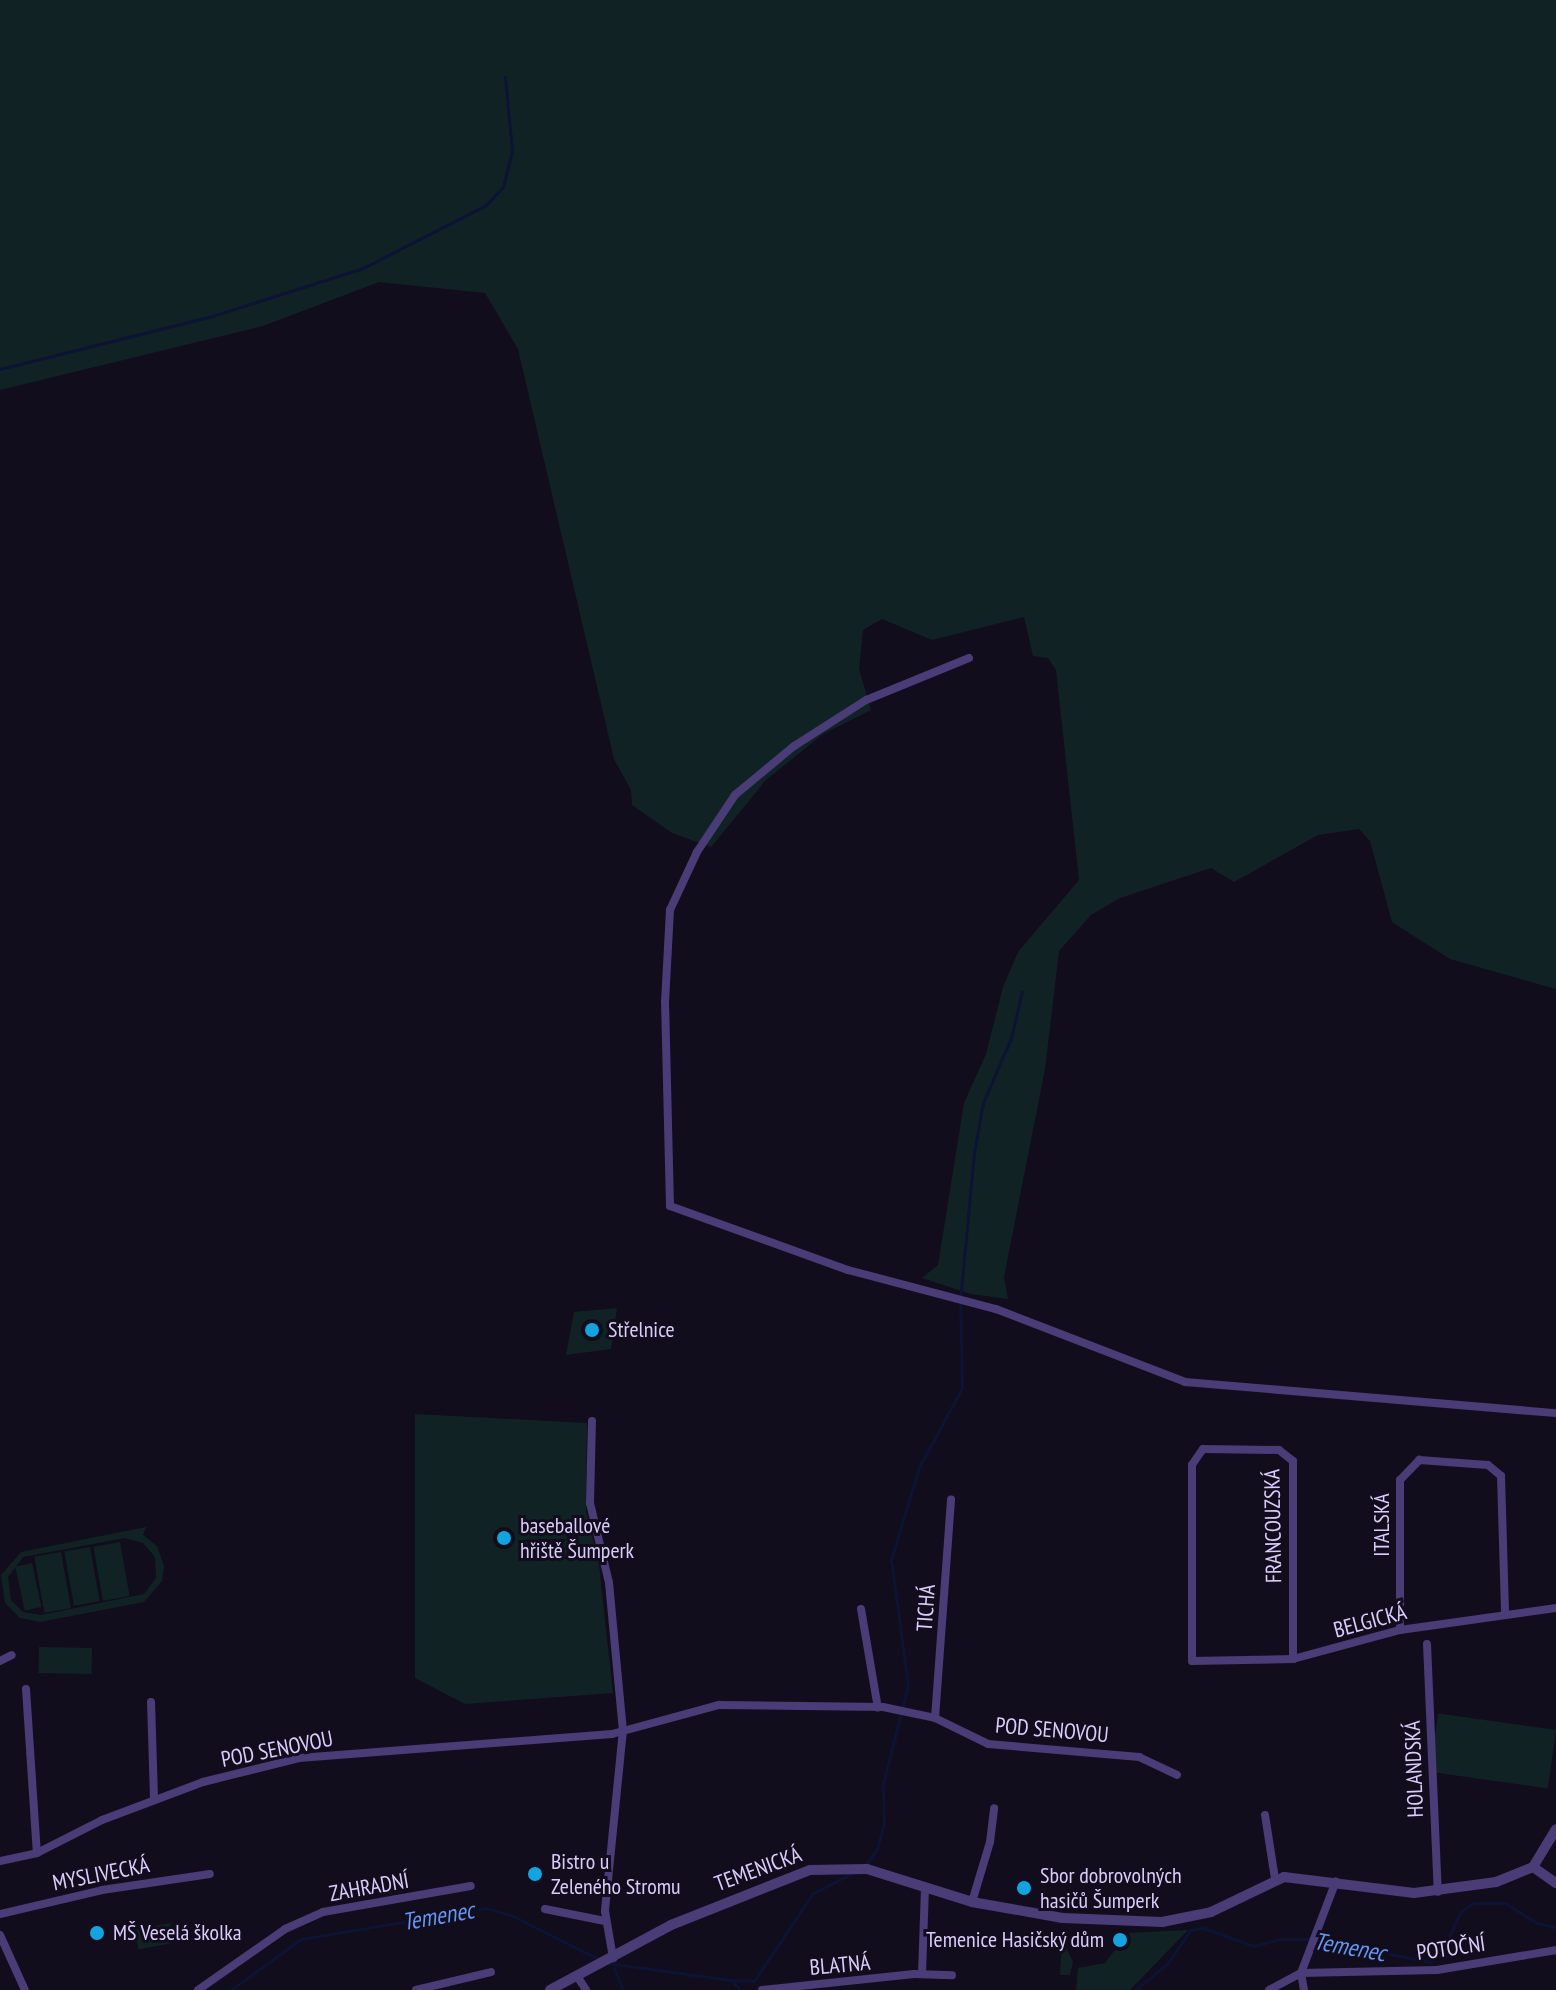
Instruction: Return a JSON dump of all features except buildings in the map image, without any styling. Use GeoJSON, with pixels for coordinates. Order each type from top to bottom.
{"type":"FeatureCollection","features":[{"type":"Feature","properties":{"kind":"street"},"geometry":{"type":"LineString","coordinates":[[969,658],[866,700],[794,746],[735,795],[697,852],[670,910],[665,1001],[670,1206],[848,1270],[996,1309],[1185,1382],[1556,1413]]}},
{"type":"Feature","properties":{"kind":"street"},"geometry":{"type":"LineString","coordinates":[[592,1421],[590,1503],[609,1583],[623,1730],[605,1921],[610,1959]]}},
{"type":"Feature","properties":{"kind":"street","name":"FRANCOUZSKÁ"},"geometry":{"type":"LineString","coordinates":[[1192,1661],[1192,1465],[1195,1455],[1213,1447],[1279,1450],[1293,1461],[1293,1659]]}},
{"type":"Feature","properties":{"kind":"street","name":"ITALSKÁ"},"geometry":{"type":"LineString","coordinates":[[1400,1630],[1400,1480],[1419,1460],[1488,1465],[1501,1476],[1505,1613]]}},
{"type":"Feature","properties":{"kind":"street","name":"TICHÁ"},"geometry":{"type":"LineString","coordinates":[[935,1718],[951,1500]]}},
{"type":"Feature","properties":{"kind":"street","name":"BELGICKÁ"},"geometry":{"type":"LineString","coordinates":[[1192,1661],[1293,1659],[1400,1630],[1556,1608]]}},
{"type":"Feature","properties":{"kind":"street"},"geometry":{"type":"LineString","coordinates":[[861,1609],[878,1708]]}},
{"type":"Feature","properties":{"kind":"street","name":"HOLANDSKÁ"},"geometry":{"type":"LineString","coordinates":[[1427,1644],[1438,1892]]}},
{"type":"Feature","properties":{"kind":"street"},"geometry":{"type":"LineString","coordinates":[[0,1661],[12,1655]]}},
{"type":"Feature","properties":{"kind":"street"},"geometry":{"type":"LineString","coordinates":[[26,1689],[37,1853]]}},
{"type":"Feature","properties":{"kind":"street"},"geometry":{"type":"LineString","coordinates":[[151,1702],[154,1800]]}},
{"type":"Feature","properties":{"kind":"street","name":"POD SENOVOU"},"geometry":{"type":"LineString","coordinates":[[0,1861],[37,1853],[154,1800],[299,1758],[623,1730],[719,1705],[878,1708],[935,1718],[988,1744],[1139,1757],[1177,1775]]}},
{"type":"Feature","properties":{"kind":"street"},"geometry":{"type":"LineString","coordinates":[[972,1902],[990,1842],[994,1808]]}},
{"type":"Feature","properties":{"kind":"street"},"geometry":{"type":"LineString","coordinates":[[1265,1815],[1275,1879]]}},
{"type":"Feature","properties":{"kind":"street"},"geometry":{"type":"LineString","coordinates":[[1556,1829],[1533,1867],[1556,1883]]}},
{"type":"Feature","properties":{"kind":"street","name":"TEMENICKÁ"},"geometry":{"type":"LineString","coordinates":[[550,1990],[723,1902],[810,1870],[867,1869],[972,1902],[1063,1918],[1162,1922],[1211,1912],[1275,1879],[1297,1876],[1438,1892],[1496,1882],[1533,1867]]}},
{"type":"Feature","properties":{"kind":"street","name":"MYSLIVECKÁ"},"geometry":{"type":"LineString","coordinates":[[0,1914],[102,1890],[210,1874]]}},
{"type":"Feature","properties":{"kind":"street"},"geometry":{"type":"LineString","coordinates":[[1304,1990],[1301,1973],[1336,1881]]}},
{"type":"Feature","properties":{"kind":"street","name":"ZAHRADNÍ"},"geometry":{"type":"LineString","coordinates":[[198,1990],[285,1929],[323,1912],[471,1886]]}},
{"type":"Feature","properties":{"kind":"street"},"geometry":{"type":"LineString","coordinates":[[922,1974],[925,1887]]}},
{"type":"Feature","properties":{"kind":"street"},"geometry":{"type":"LineString","coordinates":[[545,1909],[605,1921]]}},
{"type":"Feature","properties":{"kind":"street"},"geometry":{"type":"LineString","coordinates":[[0,1935],[25,1990]]}},
{"type":"Feature","properties":{"kind":"street","name":"POTOČNÍ"},"geometry":{"type":"LineString","coordinates":[[1269,1990],[1301,1973],[1437,1970],[1556,1950]]}},
{"type":"Feature","properties":{"kind":"street"},"geometry":{"type":"LineString","coordinates":[[416,1990],[491,1972]]}},
{"type":"Feature","properties":{"kind":"street"},"geometry":{"type":"LineString","coordinates":[[582,1973],[586,1990]]}},
{"type":"Feature","properties":{"kind":"street","name":"BLATNÁ"},"geometry":{"type":"LineString","coordinates":[[762,1990],[922,1974],[952,1975]]}},
{"type":"Feature","properties":{"kind":"shaded area"},"geometry":{"type":"Polygon","coordinates":[[[0,0],[1556,0],[1556,989],[1450,959],[1392,922],[1370,841],[1359,829],[1318,835],[1234,882],[1211,868],[1120,898],[1091,915],[1059,951],[1045,1069],[1004,1277],[1008,1299],[971,1294],[922,1278],[938,1265],[964,1103],[986,1054],[1003,987],[1018,952],[1079,880],[1056,670],[1048,658],[1033,656],[1024,617],[932,640],[882,619],[863,630],[859,669],[871,710],[823,734],[766,780],[711,847],[672,833],[632,805],[631,790],[614,759],[518,349],[485,293],[379,282],[263,326],[0,390],[0,0]]]}},
{"type":"Feature","properties":{"kind":"shaded area","name":"Střelnice"},"geometry":{"type":"Polygon","coordinates":[[[617,1308],[611,1349],[566,1355],[574,1312],[617,1308]]]}},
{"type":"Feature","properties":{"kind":"shaded area","name":"baseballové hřiště Šumperk"},"geometry":{"type":"Polygon","coordinates":[[[415,1414],[587,1423],[586,1511],[599,1565],[613,1693],[465,1704],[415,1678],[415,1414]]]}},
{"type":"Feature","properties":{"kind":"shaded area"},"geometry":{"type":"Polygon","coordinates":[[[146,1527],[143,1535],[157,1546],[164,1566],[162,1581],[144,1602],[40,1622],[20,1618],[5,1603],[1,1575],[21,1552],[146,1527]],[[125,1538],[23,1557],[8,1577],[11,1600],[23,1612],[41,1615],[144,1594],[156,1578],[155,1557],[143,1543],[125,1538]]]}},
{"type":"Feature","properties":{"kind":"shaded area"},"geometry":{"type":"Polygon","coordinates":[[[120,1542],[130,1596],[103,1601],[93,1547],[120,1542]]]}},
{"type":"Feature","properties":{"kind":"shaded area"},"geometry":{"type":"Polygon","coordinates":[[[90,1547],[100,1601],[74,1606],[64,1552],[90,1547]]]}},
{"type":"Feature","properties":{"kind":"shaded area"},"geometry":{"type":"Polygon","coordinates":[[[61,1552],[71,1608],[44,1613],[34,1557],[61,1552]]]}},
{"type":"Feature","properties":{"kind":"shaded area"},"geometry":{"type":"Polygon","coordinates":[[[32,1563],[41,1607],[25,1611],[15,1567],[32,1563]]]}},
{"type":"Feature","properties":{"kind":"shaded area"},"geometry":{"type":"Polygon","coordinates":[[[39,1647],[92,1648],[92,1674],[39,1673],[39,1647]]]}},
{"type":"Feature","properties":{"kind":"shaded area"},"geometry":{"type":"Polygon","coordinates":[[[1438,1713],[1556,1730],[1548,1788],[1430,1772],[1438,1713]]]}},
{"type":"Feature","properties":{"kind":"shaded area"},"geometry":{"type":"Polygon","coordinates":[[[170,1923],[174,1943],[138,1950],[135,1930],[170,1923]]]}},
{"type":"Feature","properties":{"kind":"shaded area"},"geometry":{"type":"Polygon","coordinates":[[[1188,1930],[1130,1990],[1076,1990],[1078,1968],[1105,1963],[1117,1947],[1124,1948],[1127,1933],[1188,1930]]]}},
{"type":"Feature","properties":{"kind":"shaded area"},"geometry":{"type":"Polygon","coordinates":[[[1062,1939],[1073,1962],[1070,1975],[1060,1975],[1062,1939]]]}},
{"type":"Feature","properties":{"kind":"waterway"},"geometry":{"type":"LineString","coordinates":[[0,369],[212,316],[363,268],[486,205],[503,187],[512,151],[505,77]]}},
{"type":"Feature","properties":{"kind":"waterway"},"geometry":{"type":"LineString","coordinates":[[865,1866],[877,1849],[884,1822],[883,1784],[908,1685],[891,1560],[919,1467],[962,1388],[960,1301],[974,1153],[983,1103],[1011,1038],[1022,991]]}},
{"type":"Feature","properties":{"kind":"waterway"},"geometry":{"type":"LineString","coordinates":[[731,1980],[754,1981],[813,1893],[851,1874]]}},
{"type":"Feature","properties":{"kind":"waterway","name":"Temenec"},"geometry":{"type":"LineString","coordinates":[[1136,1990],[1168,1963],[1190,1930],[1203,1928],[1254,1946],[1280,1939],[1316,1939],[1430,1962],[1440,1956],[1461,1911],[1474,1903],[1505,1903],[1537,1923],[1556,1927]]}},
{"type":"Feature","properties":{"kind":"waterway","name":"Temenec"},"geometry":{"type":"LineString","coordinates":[[231,1990],[301,1939],[486,1908],[511,1915],[600,1960]]}},
{"type":"Feature","properties":{"kind":"waterway","name":"Temenec"},"geometry":{"type":"LineString","coordinates":[[607,1963],[731,1980],[741,1990]]}},
{"type":"Feature","properties":{"kind":"waterway"},"geometry":{"type":"LineString","coordinates":[[614,1968],[623,1990]]}},
{"type":"Feature","properties":{"kind":"place","name":"Střelnice"},"geometry":{"type":"Point","coordinates":[592,1330]}},
{"type":"Feature","properties":{"kind":"place","name":"baseballové hřiště Šumperk"},"geometry":{"type":"Point","coordinates":[504,1538]}},
{"type":"Feature","properties":{"kind":"place","name":"Bistro u Zeleného Stromu"},"geometry":{"type":"Point","coordinates":[535,1874]}},
{"type":"Feature","properties":{"kind":"place","name":"Sbor dobrovolných hasičů Šumperk"},"geometry":{"type":"Point","coordinates":[1024,1888]}},
{"type":"Feature","properties":{"kind":"place","name":"MŠ Veselá školka"},"geometry":{"type":"Point","coordinates":[97,1933]}},
{"type":"Feature","properties":{"kind":"place","name":"Temenice Hasičský dům"},"geometry":{"type":"Point","coordinates":[1120,1940]}}]}
